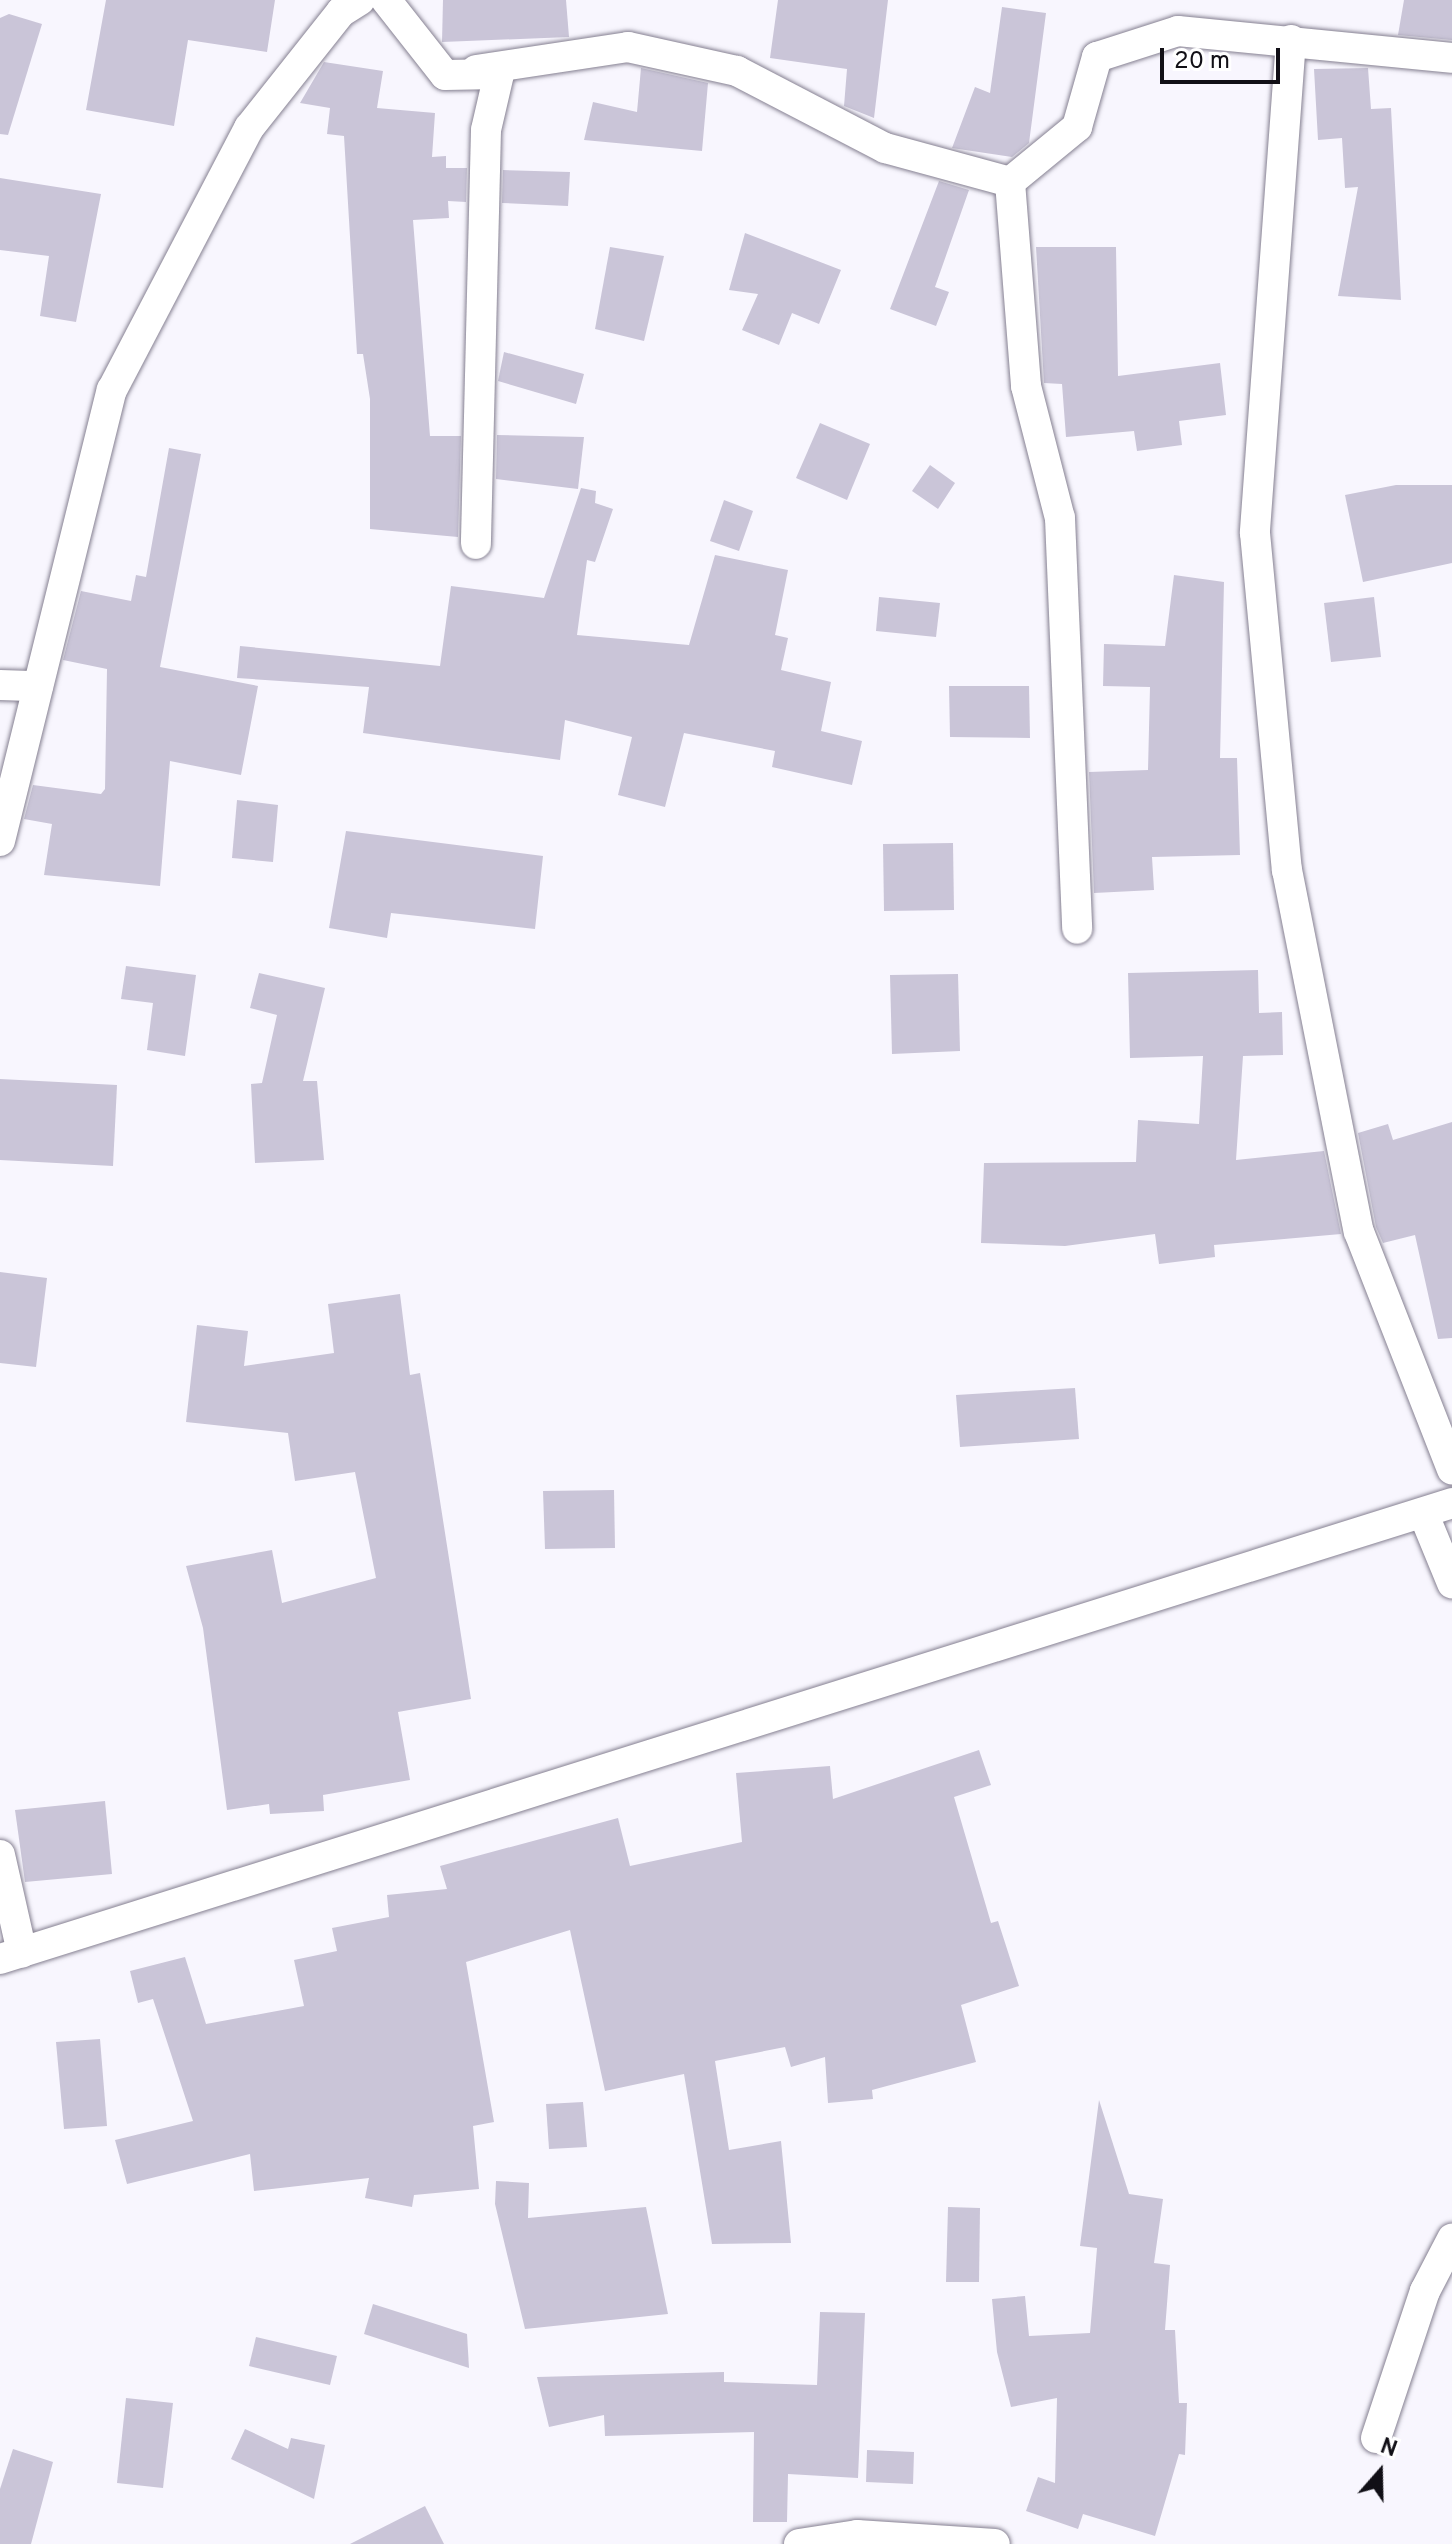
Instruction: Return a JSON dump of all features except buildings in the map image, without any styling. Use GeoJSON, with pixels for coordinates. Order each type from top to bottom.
{"type":"FeatureCollection","features":[{"type":"Feature","properties":{"kind":"street"},"geometry":{"type":"LineString","coordinates":[[386,0],[445,75]]}},
{"type":"Feature","properties":{"kind":"street"},"geometry":{"type":"LineString","coordinates":[[0,841],[112,390],[249,128],[342,4]]}},
{"type":"Feature","properties":{"kind":"street"},"geometry":{"type":"LineString","coordinates":[[1010,182],[1077,127],[1097,57],[1178,31],[1452,58]]}},
{"type":"Feature","properties":{"kind":"street"},"geometry":{"type":"LineString","coordinates":[[1291,40],[1255,533],[1287,870],[1359,1232],[1452,1469]]}},
{"type":"Feature","properties":{"kind":"street"},"geometry":{"type":"LineString","coordinates":[[445,75],[628,47],[737,71],[885,148],[1010,182]]}},
{"type":"Feature","properties":{"kind":"street"},"geometry":{"type":"LineString","coordinates":[[445,75],[499,74],[486,130],[476,544]]}},
{"type":"Feature","properties":{"kind":"street"},"geometry":{"type":"LineString","coordinates":[[1010,182],[1026,386],[1060,518],[1077,929]]}},
{"type":"Feature","properties":{"kind":"street"},"geometry":{"type":"LineString","coordinates":[[0,685],[38,686]]}},
{"type":"Feature","properties":{"kind":"street"},"geometry":{"type":"LineString","coordinates":[[0,1855],[11,1956],[1424,1515],[1452,1503]]}},
{"type":"Feature","properties":{"kind":"street"},"geometry":{"type":"LineString","coordinates":[[1424,1515],[1452,1583]]}},
{"type":"Feature","properties":{"kind":"street"},"geometry":{"type":"LineString","coordinates":[[1376,2438],[1425,2291],[1452,2239]]}},
{"type":"Feature","properties":{"kind":"street"},"geometry":{"type":"LineString","coordinates":[[799,2544],[857,2535],[995,2544]]}}]}
